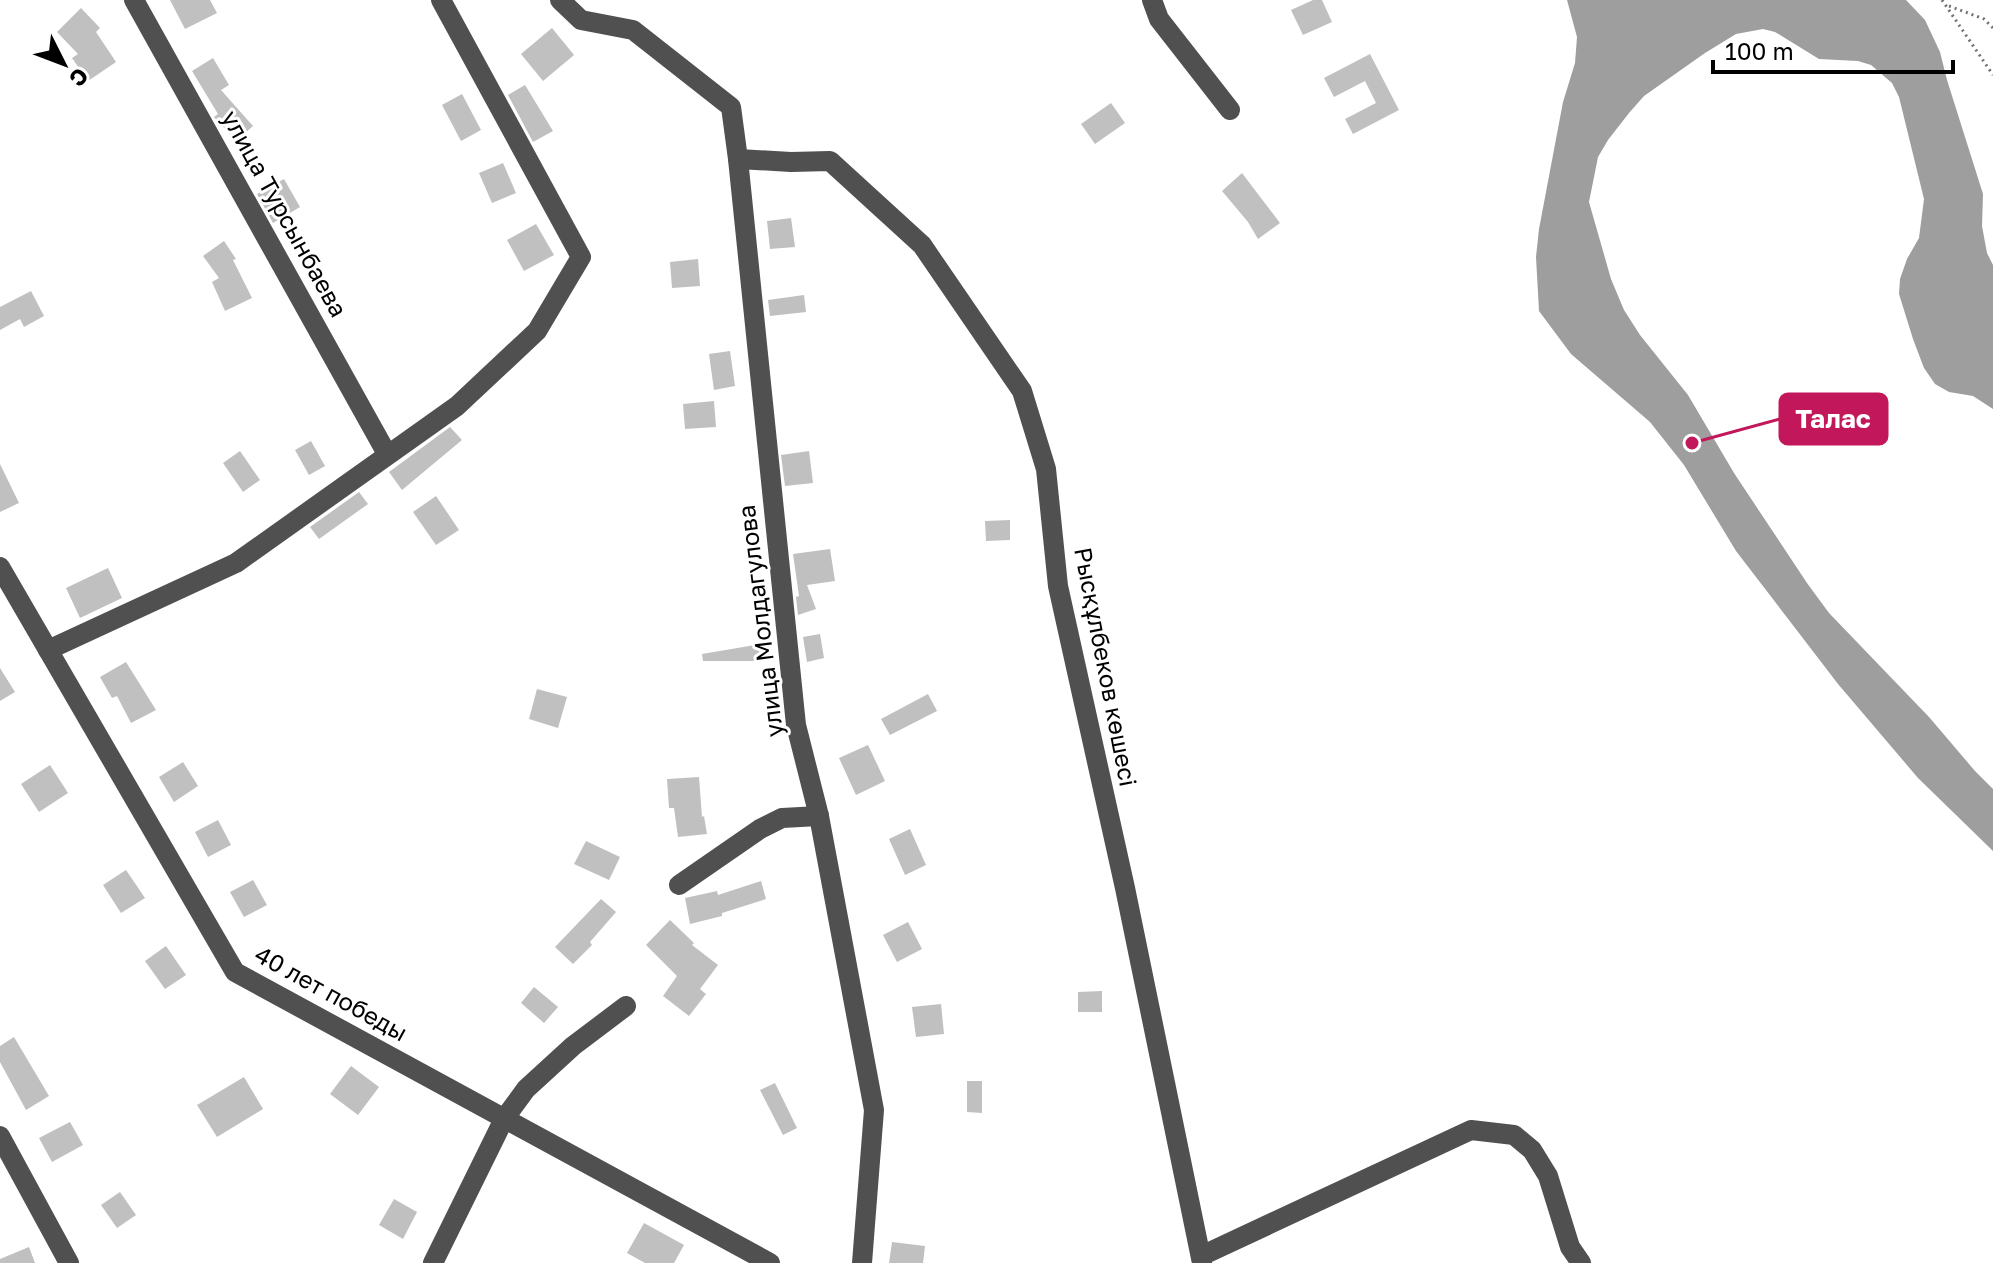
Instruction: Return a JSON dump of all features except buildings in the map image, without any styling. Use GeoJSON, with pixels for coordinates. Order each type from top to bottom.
{"type":"FeatureCollection","features":[{"type":"Feature","properties":{"kind":"street","name":"улица Турсынбаева"},"geometry":{"type":"LineString","coordinates":[[134,0],[387,454]]}},
{"type":"Feature","properties":{"kind":"street"},"geometry":{"type":"LineString","coordinates":[[48,650],[236,563],[457,406],[537,331],[581,257],[441,0]]}},
{"type":"Feature","properties":{"kind":"street"},"geometry":{"type":"LineString","coordinates":[[560,0],[581,20],[633,30],[731,107],[738,159]]}},
{"type":"Feature","properties":{"kind":"street"},"geometry":{"type":"LineString","coordinates":[[1152,0],[1159,19],[1230,110]]}},
{"type":"Feature","properties":{"kind":"street","name":"улица Молдагулова"},"geometry":{"type":"LineString","coordinates":[[738,159],[796,725],[819,816],[874,1110],[862,1263]]}},
{"type":"Feature","properties":{"kind":"street","name":"Рысқұлбеков көшесі"},"geometry":{"type":"LineString","coordinates":[[738,159],[830,161],[922,245],[1022,391],[1046,469],[1058,586],[1125,888],[1202,1260]]}},
{"type":"Feature","properties":{"kind":"street","name":"40 лет победы"},"geometry":{"type":"LineString","coordinates":[[0,567],[235,972],[770,1263]]}},
{"type":"Feature","properties":{"kind":"street"},"geometry":{"type":"LineString","coordinates":[[679,885],[771,823],[782,818],[819,816]]}},
{"type":"Feature","properties":{"kind":"street"},"geometry":{"type":"LineString","coordinates":[[433,1263],[504,1119],[526,1089],[573,1046],[626,1006]]}},
{"type":"Feature","properties":{"kind":"street"},"geometry":{"type":"LineString","coordinates":[[1202,1260],[1471,1130],[1514,1135],[1532,1150],[1548,1176],[1570,1247],[1581,1263]]}},
{"type":"Feature","properties":{"kind":"street"},"geometry":{"type":"LineString","coordinates":[[0,1136],[69,1263]]}},
{"type":"Feature","properties":{"kind":"path"},"geometry":{"type":"LineString","coordinates":[[1942,0],[1949,6],[1978,56],[1993,75]]}},
{"type":"Feature","properties":{"kind":"path"},"geometry":{"type":"LineString","coordinates":[[1949,6],[1984,19],[1993,28]]}},
{"type":"Feature","properties":{"kind":"shaded area"},"geometry":{"type":"Polygon","coordinates":[[[1567,0],[1906,0],[1925,20],[1940,52],[1983,194],[1982,226],[1987,253],[1993,265],[1993,409],[1973,396],[1949,392],[1935,384],[1924,368],[1913,339],[1899,294],[1900,279],[1919,238],[1924,199],[1899,97],[1892,83],[1871,65],[1858,61],[1819,59],[1775,32],[1763,29],[1736,34],[1644,96],[1629,113],[1598,157],[1589,202],[1611,279],[1624,310],[1688,395],[1734,473],[1807,583],[1829,613],[1993,789],[1993,851],[1918,778],[1838,684],[1736,551],[1684,465],[1650,422],[1571,354],[1539,311],[1536,257],[1539,229],[1563,102],[1575,63],[1577,37],[1567,0]]]}},
{"type":"Feature","properties":{"kind":"place","name":"Талас"},"geometry":{"type":"Point","coordinates":[1692,443]}}]}
